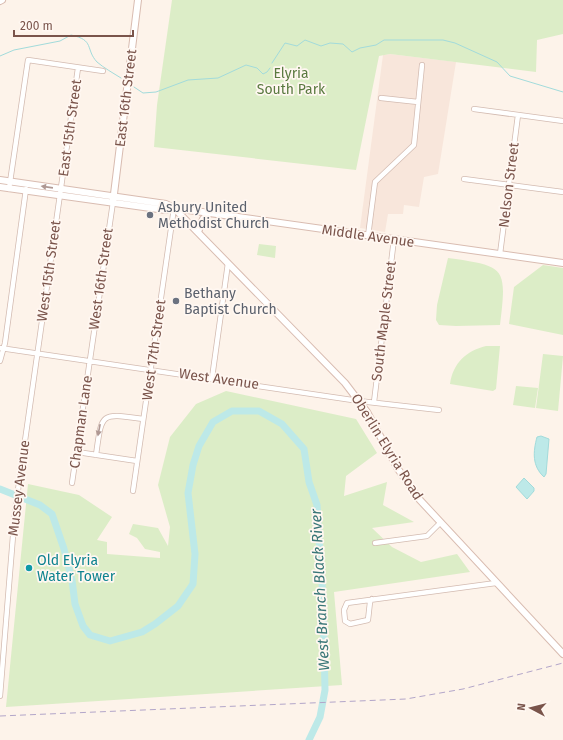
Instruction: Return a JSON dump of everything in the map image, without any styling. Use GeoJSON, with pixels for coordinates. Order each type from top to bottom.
{"type":"FeatureCollection","features":[{"type":"Feature","properties":{"kind":"main road","name":"East 16th Street"},"geometry":{"type":"LineString","coordinates":[[113,199],[138,0]]}},
{"type":"Feature","properties":{"kind":"main road","name":"Middle Avenue"},"geometry":{"type":"LineString","coordinates":[[0,180],[10,185],[27,188],[166,204],[174,208],[563,263]]}},
{"type":"Feature","properties":{"kind":"main road","name":"Middle Avenue"},"geometry":{"type":"LineString","coordinates":[[0,187],[10,185]]}},
{"type":"Feature","properties":{"kind":"main road","name":"Oberlin Elyria Road"},"geometry":{"type":"LineString","coordinates":[[174,208],[346,383],[359,401],[407,485],[440,523],[563,654]]}},
{"type":"Feature","properties":{"kind":"main road"},"geometry":{"type":"LineString","coordinates":[[198,232],[203,219],[209,213]]}},
{"type":"Feature","properties":{"kind":"street"},"geometry":{"type":"LineString","coordinates":[[10,185],[28,60],[103,71]]}},
{"type":"Feature","properties":{"kind":"street"},"geometry":{"type":"LineString","coordinates":[[368,236],[375,182],[413,147],[422,65]]}},
{"type":"Feature","properties":{"kind":"street","name":"East 15th Street"},"geometry":{"type":"LineString","coordinates":[[60,192],[78,68]]}},
{"type":"Feature","properties":{"kind":"street"},"geometry":{"type":"LineString","coordinates":[[380,98],[418,102]]}},
{"type":"Feature","properties":{"kind":"street"},"geometry":{"type":"LineString","coordinates":[[474,109],[563,121]]}},
{"type":"Feature","properties":{"kind":"street","name":"Nelson Street"},"geometry":{"type":"LineString","coordinates":[[500,254],[518,115]]}},
{"type":"Feature","properties":{"kind":"street"},"geometry":{"type":"LineString","coordinates":[[464,179],[563,192]]}},
{"type":"Feature","properties":{"kind":"street"},"geometry":{"type":"LineString","coordinates":[[0,361],[27,188]]}},
{"type":"Feature","properties":{"kind":"street","name":"West 15th Street"},"geometry":{"type":"LineString","coordinates":[[37,353],[60,192]]}},
{"type":"Feature","properties":{"kind":"street","name":"West 16th Street"},"geometry":{"type":"LineString","coordinates":[[89,361],[113,199]]}},
{"type":"Feature","properties":{"kind":"street","name":"West 17th Street"},"geometry":{"type":"LineString","coordinates":[[133,491],[174,208]]}},
{"type":"Feature","properties":{"kind":"street","name":"South Maple Street"},"geometry":{"type":"LineString","coordinates":[[374,402],[394,239]]}},
{"type":"Feature","properties":{"kind":"street"},"geometry":{"type":"LineString","coordinates":[[212,378],[228,263]]}},
{"type":"Feature","properties":{"kind":"street","name":"West Avenue"},"geometry":{"type":"LineString","coordinates":[[2,348],[359,401],[439,410]]}},
{"type":"Feature","properties":{"kind":"street","name":"Mussey Avenue"},"geometry":{"type":"LineString","coordinates":[[0,696],[16,506],[37,353]]}},
{"type":"Feature","properties":{"kind":"street","name":"Chapman Lane"},"geometry":{"type":"LineString","coordinates":[[72,482],[89,361]]}},
{"type":"Feature","properties":{"kind":"street"},"geometry":{"type":"LineString","coordinates":[[96,455],[100,426],[105,418],[114,415],[143,419]]}},
{"type":"Feature","properties":{"kind":"street"},"geometry":{"type":"LineString","coordinates":[[77,452],[137,461]]}},
{"type":"Feature","properties":{"kind":"street"},"geometry":{"type":"LineString","coordinates":[[376,543],[427,536],[440,523]]}},
{"type":"Feature","properties":{"kind":"street"},"geometry":{"type":"LineString","coordinates":[[372,599],[370,602],[369,618],[366,621],[350,624],[346,621],[344,610],[345,603],[372,599],[496,582]]}},
{"type":"Feature","properties":{"kind":"shaded area"},"geometry":{"type":"Polygon","coordinates":[[[390,54],[456,62],[438,174],[424,177],[419,207],[404,205],[403,214],[388,214],[385,232],[360,228],[383,55],[390,54]]]}},
{"type":"Feature","properties":{"kind":"green space","name":"Elyria South Park"},"geometry":{"type":"Polygon","coordinates":[[[172,0],[563,0],[563,34],[537,40],[536,72],[390,54],[379,56],[356,170],[154,147],[157,105],[172,0]]]}},
{"type":"Feature","properties":{"kind":"green space"},"geometry":{"type":"Polygon","coordinates":[[[259,244],[276,246],[275,258],[257,255],[259,244]]]}},
{"type":"Feature","properties":{"kind":"green space"},"geometry":{"type":"Polygon","coordinates":[[[448,258],[492,267],[498,273],[502,280],[503,291],[500,325],[439,325],[436,320],[437,305],[448,258]]]}},
{"type":"Feature","properties":{"kind":"green space"},"geometry":{"type":"Polygon","coordinates":[[[543,265],[563,268],[563,335],[509,324],[514,287],[543,265]]]}},
{"type":"Feature","properties":{"kind":"green space"},"geometry":{"type":"Polygon","coordinates":[[[486,346],[500,346],[496,389],[493,391],[450,384],[457,364],[472,351],[486,346]]]}},
{"type":"Feature","properties":{"kind":"green space"},"geometry":{"type":"Polygon","coordinates":[[[543,354],[563,356],[558,411],[536,408],[543,354]]]}},
{"type":"Feature","properties":{"kind":"green space"},"geometry":{"type":"Polygon","coordinates":[[[516,386],[538,388],[535,408],[513,405],[516,386]]]}},
{"type":"Feature","properties":{"kind":"green space"},"geometry":{"type":"Polygon","coordinates":[[[226,391],[356,419],[377,453],[346,476],[344,496],[387,482],[383,505],[414,522],[372,528],[392,547],[421,562],[457,554],[470,572],[334,592],[342,685],[6,707],[28,484],[79,495],[112,517],[97,540],[107,542],[107,554],[160,558],[160,552],[145,549],[137,538],[129,534],[133,524],[158,528],[168,546],[170,527],[158,485],[170,437],[196,404],[226,391]]]}},
{"type":"Feature","properties":{"kind":"water"},"geometry":{"type":"Polygon","coordinates":[[[541,436],[549,439],[546,474],[544,477],[537,468],[534,458],[537,437],[541,436]]]}},
{"type":"Feature","properties":{"kind":"water"},"geometry":{"type":"Polygon","coordinates":[[[524,478],[534,488],[534,491],[527,499],[516,487],[524,478]]]}},
{"type":"Feature","properties":{"kind":"waterway"},"geometry":{"type":"LineString","coordinates":[[0,56],[14,50],[60,41],[71,35],[79,37],[87,42],[91,53],[97,62],[121,78]]}},
{"type":"Feature","properties":{"kind":"waterway"},"geometry":{"type":"LineString","coordinates":[[272,63],[285,43],[297,46],[305,40],[321,46],[330,43],[343,44],[352,52],[360,48],[376,45],[384,40],[443,40],[455,43],[497,62],[510,76],[563,92]]}},
{"type":"Feature","properties":{"kind":"waterway"},"geometry":{"type":"LineString","coordinates":[[134,87],[143,93],[156,92],[188,80],[218,78],[246,65],[257,68],[263,74],[270,68]]}},
{"type":"Feature","properties":{"kind":"waterway","name":"West Branch Black River"},"geometry":{"type":"LineString","coordinates":[[0,489],[40,505],[52,514],[64,549],[72,580],[75,604],[83,626],[90,635],[110,641],[142,632],[155,624],[178,606],[193,584],[195,554],[188,493],[193,465],[199,446],[213,422],[232,411],[259,411],[282,424],[304,449],[309,482],[317,505],[323,599],[325,690],[320,717],[309,740]]}},
{"type":"Feature","properties":{"kind":"railway"},"geometry":{"type":"LineString","coordinates":[[0,716],[406,699],[463,689],[563,663]]}},
{"type":"Feature","properties":{"kind":"place","name":"Asbury United Methodist Church"},"geometry":{"type":"Point","coordinates":[150,215]}},
{"type":"Feature","properties":{"kind":"place","name":"Bethany Baptist Church"},"geometry":{"type":"Point","coordinates":[176,301]}},
{"type":"Feature","properties":{"kind":"place","name":"Old Elyria Water Tower"},"geometry":{"type":"Point","coordinates":[29,568]}}]}
